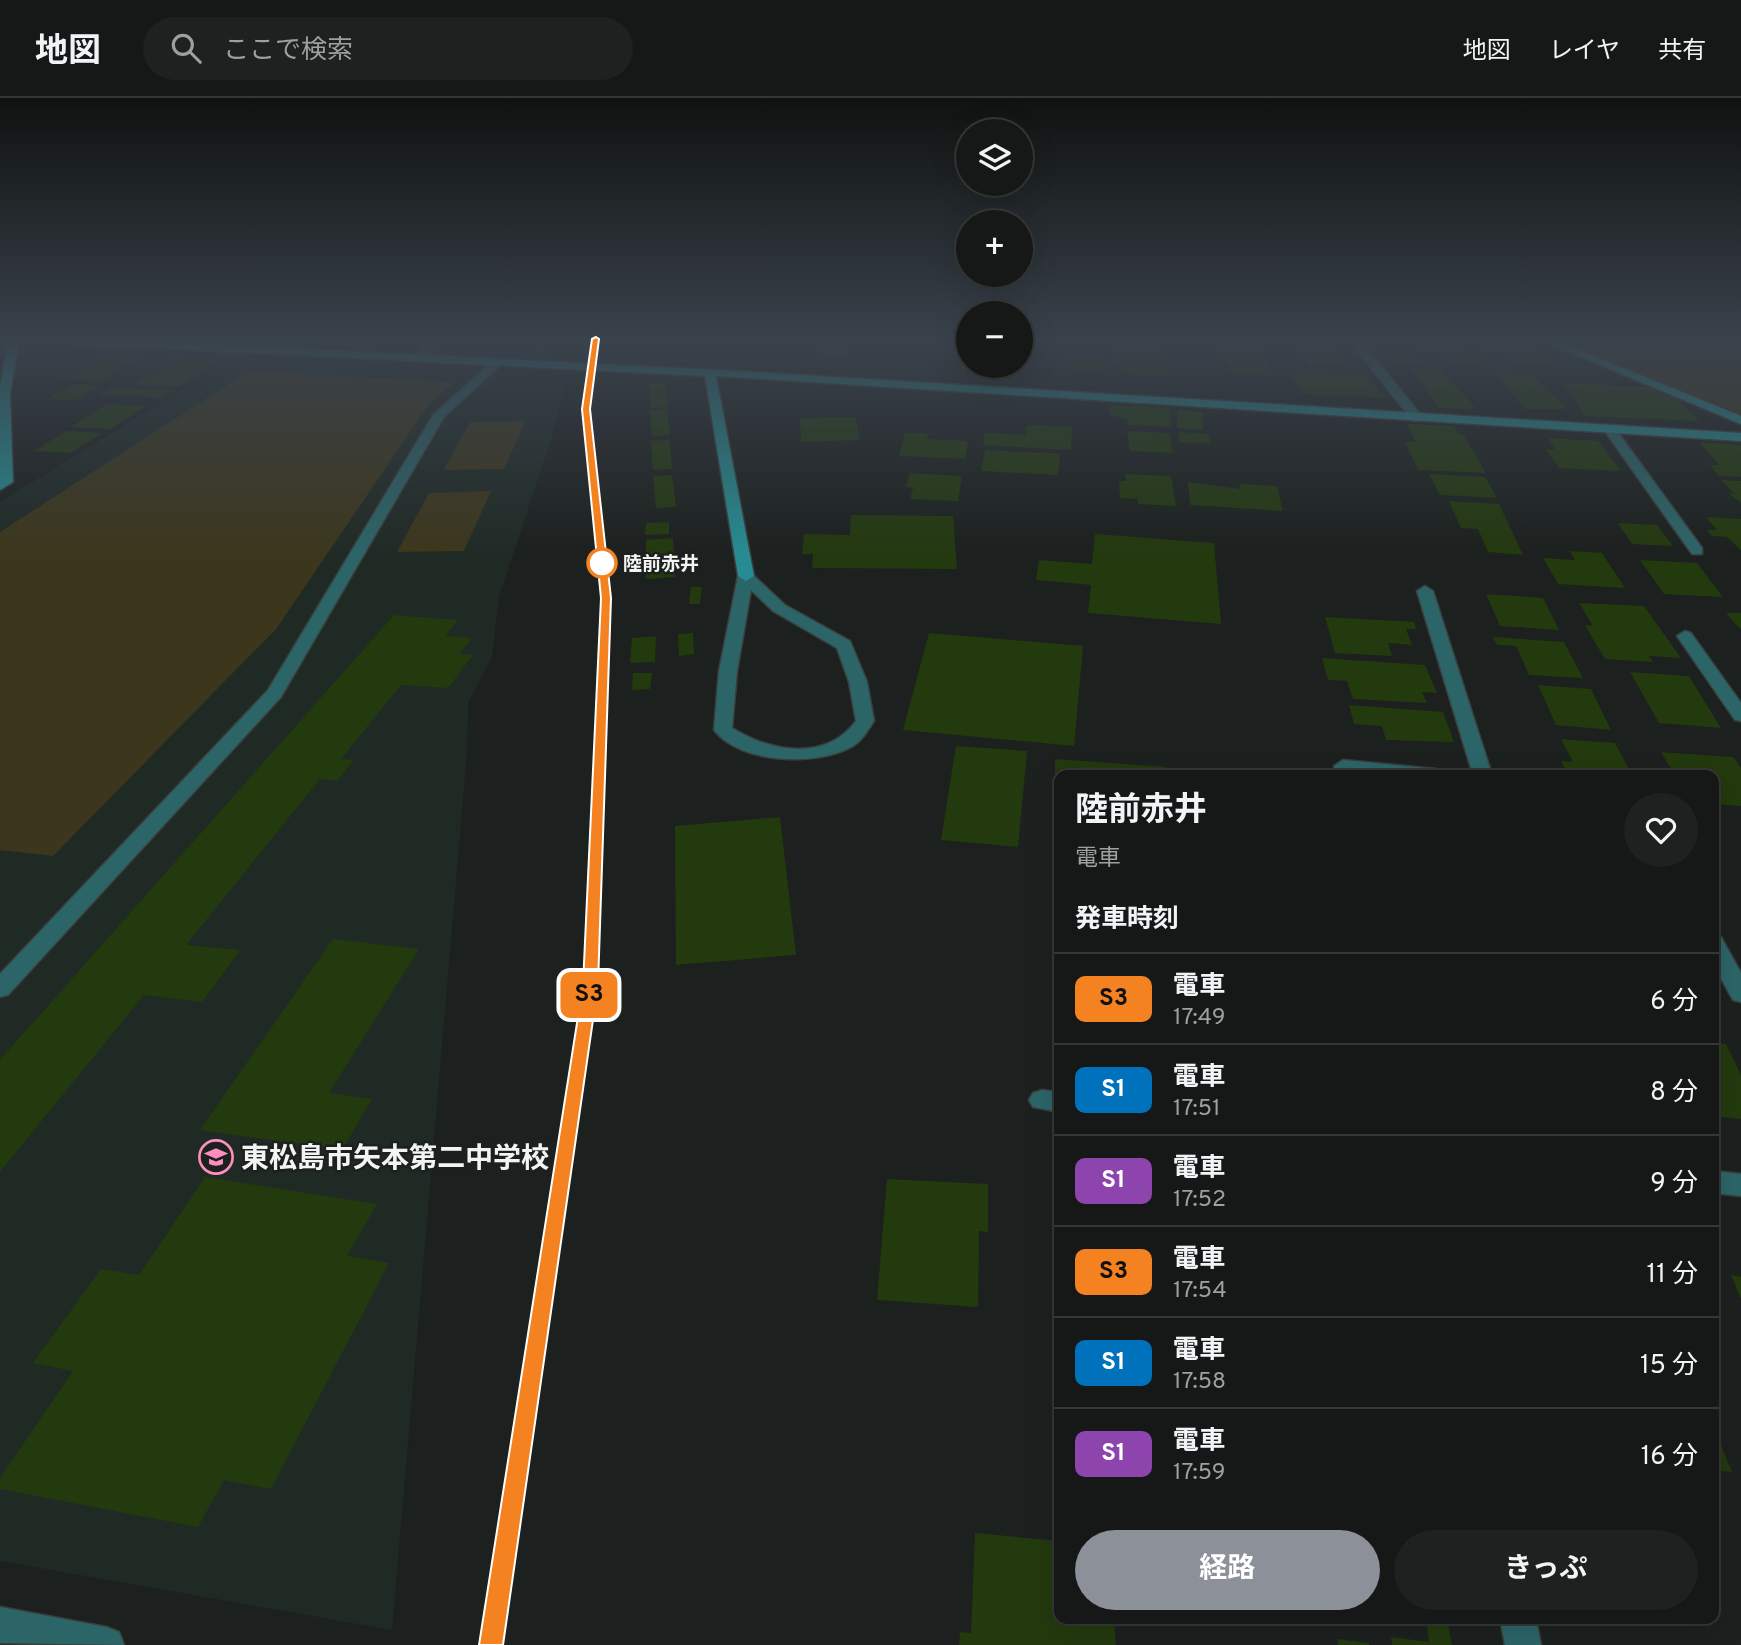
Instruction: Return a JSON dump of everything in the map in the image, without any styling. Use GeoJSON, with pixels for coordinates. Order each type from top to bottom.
{"type":"FeatureCollection","features":[{"type":"Feature","properties":{"kind":"street"},"geometry":{"type":"LineString","coordinates":[[2,411],[2,483]]}},
{"type":"Feature","properties":{"kind":"street"},"geometry":{"type":"LineString","coordinates":[[0,989],[275,693],[443,411]]}},
{"type":"Feature","properties":{"kind":"street"},"geometry":{"type":"LineString","coordinates":[[717,411],[746,576],[727,671],[723,730],[740,742],[780,754],[822,752],[849,741],[865,721],[859,682],[844,645],[779,608],[746,576]]}},
{"type":"Feature","properties":{"kind":"street"},"geometry":{"type":"LineString","coordinates":[[1310,411],[1741,437]]}},
{"type":"Feature","properties":{"kind":"street"},"geometry":{"type":"LineString","coordinates":[[1411,411],[1417,418]]}},
{"type":"Feature","properties":{"kind":"street"},"geometry":{"type":"LineString","coordinates":[[1717,411],[1741,421]]}},
{"type":"Feature","properties":{"kind":"street"},"geometry":{"type":"LineString","coordinates":[[1610,430],[1697,551]]}},
{"type":"Feature","properties":{"kind":"street"},"geometry":{"type":"LineString","coordinates":[[1424,591],[1481,770]]}},
{"type":"Feature","properties":{"kind":"street"},"geometry":{"type":"LineString","coordinates":[[1685,636],[1741,716]]}},
{"type":"Feature","properties":{"kind":"street"},"geometry":{"type":"LineString","coordinates":[[1344,770],[1343,766],[1384,770]]}},
{"type":"Feature","properties":{"kind":"street"},"geometry":{"type":"LineString","coordinates":[[1719,953],[1741,994]]}},
{"type":"Feature","properties":{"kind":"street"},"geometry":{"type":"LineString","coordinates":[[1719,1183],[1741,1185]]}},
{"type":"Feature","properties":{"kind":"street"},"geometry":{"type":"LineString","coordinates":[[1519,1624],[1523,1645]]}},
{"type":"Feature","properties":{"kind":"street"},"geometry":{"type":"LineString","coordinates":[[0,1625],[106,1645]]}},
{"type":"Feature","properties":{"kind":"shaded area","name":"東松島市矢本第二中学校"},"geometry":{"type":"Polygon","coordinates":[[[148,411],[558,411],[499,597],[492,657],[468,703],[467,753],[392,1630],[0,1561],[0,502],[148,411]]]}},
{"type":"Feature","properties":{"kind":"shaded area"},"geometry":{"type":"Polygon","coordinates":[[[187,411],[424,411],[276,629],[53,856],[0,850],[0,532],[187,411]]]}},
{"type":"Feature","properties":{"kind":"shaded area"},"geometry":{"type":"Polygon","coordinates":[[[526,421],[504,469],[444,470],[470,422],[526,421]]]}},
{"type":"Feature","properties":{"kind":"shaded area"},"geometry":{"type":"Polygon","coordinates":[[[491,491],[464,551],[397,552],[429,493],[491,491]]]}},
{"type":"Feature","properties":{"kind":"building"},"geometry":{"type":"Polygon","coordinates":[[[95,411],[138,411],[111,429],[70,427],[95,411]]]}},
{"type":"Feature","properties":{"kind":"building"},"geometry":{"type":"Polygon","coordinates":[[[650,411],[667,411],[670,435],[652,436],[650,411]]]}},
{"type":"Feature","properties":{"kind":"building"},"geometry":{"type":"Polygon","coordinates":[[[1110,411],[1169,411],[1171,427],[1128,425],[1128,420],[1110,415],[1110,411]]]}},
{"type":"Feature","properties":{"kind":"building"},"geometry":{"type":"Polygon","coordinates":[[[1177,411],[1202,412],[1203,430],[1177,428],[1177,411]]]}},
{"type":"Feature","properties":{"kind":"building"},"geometry":{"type":"Polygon","coordinates":[[[1582,411],[1690,411],[1699,421],[1585,416],[1582,411]]]}},
{"type":"Feature","properties":{"kind":"building"},"geometry":{"type":"Polygon","coordinates":[[[856,417],[859,440],[801,442],[800,418],[856,417]]]}},
{"type":"Feature","properties":{"kind":"building"},"geometry":{"type":"Polygon","coordinates":[[[1407,424],[1454,426],[1458,434],[1463,434],[1486,473],[1418,470],[1405,442],[1416,442],[1407,424]]]}},
{"type":"Feature","properties":{"kind":"building"},"geometry":{"type":"Polygon","coordinates":[[[1027,425],[1072,427],[1071,450],[983,445],[985,433],[1026,435],[1027,425]]]}},
{"type":"Feature","properties":{"kind":"building"},"geometry":{"type":"Polygon","coordinates":[[[66,431],[102,433],[71,453],[34,451],[66,431]]]}},
{"type":"Feature","properties":{"kind":"building"},"geometry":{"type":"Polygon","coordinates":[[[1127,431],[1169,433],[1173,453],[1130,451],[1127,431]]]}},
{"type":"Feature","properties":{"kind":"building"},"geometry":{"type":"Polygon","coordinates":[[[1178,432],[1209,434],[1210,443],[1179,442],[1178,432]]]}},
{"type":"Feature","properties":{"kind":"building"},"geometry":{"type":"Polygon","coordinates":[[[905,433],[928,434],[927,439],[968,441],[965,459],[899,456],[905,433]]]}},
{"type":"Feature","properties":{"kind":"building"},"geometry":{"type":"Polygon","coordinates":[[[1548,438],[1598,441],[1621,471],[1559,468],[1546,449],[1555,450],[1548,438]]]}},
{"type":"Feature","properties":{"kind":"building"},"geometry":{"type":"Polygon","coordinates":[[[669,440],[672,469],[653,470],[651,441],[669,440]]]}},
{"type":"Feature","properties":{"kind":"building"},"geometry":{"type":"Polygon","coordinates":[[[1699,442],[1741,445],[1741,477],[1719,476],[1710,465],[1719,465],[1699,442]]]}},
{"type":"Feature","properties":{"kind":"building"},"geometry":{"type":"Polygon","coordinates":[[[985,450],[1060,454],[1058,475],[981,471],[985,450]]]}},
{"type":"Feature","properties":{"kind":"building"},"geometry":{"type":"Polygon","coordinates":[[[910,473],[962,476],[958,501],[910,499],[913,488],[906,487],[910,473]]]}},
{"type":"Feature","properties":{"kind":"building"},"geometry":{"type":"Polygon","coordinates":[[[1125,474],[1171,476],[1176,506],[1138,504],[1138,499],[1120,498],[1119,481],[1126,481],[1125,474]]]}},
{"type":"Feature","properties":{"kind":"building"},"geometry":{"type":"Polygon","coordinates":[[[1429,474],[1485,477],[1497,498],[1440,495],[1429,474]]]}},
{"type":"Feature","properties":{"kind":"building"},"geometry":{"type":"Polygon","coordinates":[[[672,475],[676,507],[656,508],[653,476],[672,475]]]}},
{"type":"Feature","properties":{"kind":"building"},"geometry":{"type":"Polygon","coordinates":[[[1721,480],[1741,481],[1741,503],[1728,493],[1735,494],[1721,480]]]}},
{"type":"Feature","properties":{"kind":"building"},"geometry":{"type":"Polygon","coordinates":[[[1188,482],[1240,489],[1240,484],[1277,486],[1283,511],[1190,505],[1188,482]]]}},
{"type":"Feature","properties":{"kind":"building"},"geometry":{"type":"Polygon","coordinates":[[[1449,501],[1499,504],[1523,555],[1488,552],[1478,529],[1461,528],[1449,501]]]}},
{"type":"Feature","properties":{"kind":"building"},"geometry":{"type":"Polygon","coordinates":[[[851,515],[953,516],[957,569],[812,568],[813,554],[802,554],[804,534],[850,535],[851,515]]]}},
{"type":"Feature","properties":{"kind":"building"},"geometry":{"type":"Polygon","coordinates":[[[1706,517],[1741,519],[1741,550],[1727,537],[1712,536],[1707,530],[1717,530],[1706,517]]]}},
{"type":"Feature","properties":{"kind":"building"},"geometry":{"type":"Polygon","coordinates":[[[669,522],[669,534],[645,535],[646,523],[669,522]]]}},
{"type":"Feature","properties":{"kind":"building"},"geometry":{"type":"Polygon","coordinates":[[[1618,523],[1657,525],[1673,546],[1632,544],[1618,523]]]}},
{"type":"Feature","properties":{"kind":"building"},"geometry":{"type":"Polygon","coordinates":[[[1095,534],[1214,543],[1221,624],[1088,613],[1091,585],[1036,580],[1039,560],[1092,564],[1095,534]]]}},
{"type":"Feature","properties":{"kind":"building","name":"陸前赤井"},"geometry":{"type":"Polygon","coordinates":[[[673,538],[675,577],[646,579],[646,540],[673,538]]]}},
{"type":"Feature","properties":{"kind":"building"},"geometry":{"type":"Polygon","coordinates":[[[1570,551],[1602,553],[1625,588],[1558,584],[1543,558],[1575,560],[1570,551]]]}},
{"type":"Feature","properties":{"kind":"building"},"geometry":{"type":"Polygon","coordinates":[[[1640,560],[1697,563],[1723,597],[1664,594],[1640,560]]]}},
{"type":"Feature","properties":{"kind":"building"},"geometry":{"type":"Polygon","coordinates":[[[691,587],[702,587],[700,604],[689,604],[691,587]]]}},
{"type":"Feature","properties":{"kind":"building"},"geometry":{"type":"Polygon","coordinates":[[[1486,594],[1543,598],[1559,630],[1500,626],[1486,594]]]}},
{"type":"Feature","properties":{"kind":"building"},"geometry":{"type":"Polygon","coordinates":[[[1579,603],[1644,606],[1681,658],[1649,656],[1653,662],[1605,659],[1585,625],[1593,626],[1579,603]]]}},
{"type":"Feature","properties":{"kind":"building"},"geometry":{"type":"Polygon","coordinates":[[[1726,613],[1741,613],[1741,629],[1739,628],[1726,613]]]}},
{"type":"Feature","properties":{"kind":"building"},"geometry":{"type":"Polygon","coordinates":[[[394,615],[458,620],[445,636],[472,638],[460,654],[473,655],[448,688],[401,685],[341,759],[354,760],[337,781],[320,779],[186,945],[240,950],[202,1002],[144,995],[0,1172],[0,1060],[394,615]]]}},
{"type":"Feature","properties":{"kind":"building"},"geometry":{"type":"Polygon","coordinates":[[[1325,617],[1414,622],[1416,629],[1406,629],[1412,645],[1388,643],[1392,656],[1335,653],[1325,617]]]}},
{"type":"Feature","properties":{"kind":"building"},"geometry":{"type":"Polygon","coordinates":[[[693,633],[694,654],[679,656],[678,634],[693,633]]]}},
{"type":"Feature","properties":{"kind":"building"},"geometry":{"type":"Polygon","coordinates":[[[929,633],[1083,646],[1074,746],[903,730],[929,633]]]}},
{"type":"Feature","properties":{"kind":"building"},"geometry":{"type":"Polygon","coordinates":[[[656,636],[655,662],[630,663],[632,638],[656,636]]]}},
{"type":"Feature","properties":{"kind":"building"},"geometry":{"type":"Polygon","coordinates":[[[1493,637],[1564,642],[1583,678],[1529,675],[1516,646],[1497,645],[1493,637]]]}},
{"type":"Feature","properties":{"kind":"building"},"geometry":{"type":"Polygon","coordinates":[[[1322,658],[1425,665],[1437,693],[1422,692],[1427,703],[1353,699],[1347,681],[1328,680],[1322,658]]]}},
{"type":"Feature","properties":{"kind":"building"},"geometry":{"type":"Polygon","coordinates":[[[1630,672],[1689,676],[1721,728],[1659,723],[1630,672]]]}},
{"type":"Feature","properties":{"kind":"building"},"geometry":{"type":"Polygon","coordinates":[[[633,673],[652,673],[650,689],[632,690],[633,673]]]}},
{"type":"Feature","properties":{"kind":"building"},"geometry":{"type":"Polygon","coordinates":[[[1538,685],[1591,689],[1611,730],[1556,725],[1538,685]]]}},
{"type":"Feature","properties":{"kind":"building"},"geometry":{"type":"Polygon","coordinates":[[[1349,705],[1443,712],[1454,742],[1386,740],[1382,726],[1354,724],[1349,705]]]}},
{"type":"Feature","properties":{"kind":"building"},"geometry":{"type":"Polygon","coordinates":[[[1561,739],[1615,743],[1629,770],[1566,770],[1561,761],[1573,762],[1561,739]]]}},
{"type":"Feature","properties":{"kind":"building"},"geometry":{"type":"Polygon","coordinates":[[[956,746],[1027,751],[1018,847],[941,840],[956,746]]]}},
{"type":"Feature","properties":{"kind":"building"},"geometry":{"type":"Polygon","coordinates":[[[1661,752],[1733,757],[1741,768],[1741,806],[1719,804],[1719,770],[1672,770],[1661,752]]]}},
{"type":"Feature","properties":{"kind":"building"},"geometry":{"type":"Polygon","coordinates":[[[1055,759],[1166,767],[1166,770],[1055,770],[1055,759]]]}},
{"type":"Feature","properties":{"kind":"building"},"geometry":{"type":"Polygon","coordinates":[[[780,817],[796,955],[676,965],[675,826],[780,817]]]}},
{"type":"Feature","properties":{"kind":"building"},"geometry":{"type":"Polygon","coordinates":[[[333,939],[419,949],[329,1093],[372,1099],[342,1150],[200,1130],[333,939]]]}},
{"type":"Feature","properties":{"kind":"building"},"geometry":{"type":"Polygon","coordinates":[[[1719,1043],[1726,1044],[1741,1075],[1741,1119],[1719,1117],[1719,1043]]]}},
{"type":"Feature","properties":{"kind":"building"},"geometry":{"type":"Polygon","coordinates":[[[205,1177],[377,1204],[347,1256],[389,1263],[271,1489],[224,1480],[198,1527],[0,1489],[0,1478],[73,1371],[33,1363],[101,1269],[139,1275],[205,1177]]]}},
{"type":"Feature","properties":{"kind":"building"},"geometry":{"type":"Polygon","coordinates":[[[887,1179],[988,1184],[988,1232],[979,1231],[978,1307],[877,1300],[887,1179]]]}},
{"type":"Feature","properties":{"kind":"building"},"geometry":{"type":"Polygon","coordinates":[[[1731,1275],[1741,1277],[1741,1299],[1731,1275]]]}},
{"type":"Feature","properties":{"kind":"building"},"geometry":{"type":"Polygon","coordinates":[[[1719,1440],[1732,1472],[1719,1471],[1719,1440]]]}},
{"type":"Feature","properties":{"kind":"building"},"geometry":{"type":"Polygon","coordinates":[[[975,1533],[1054,1541],[1054,1624],[1114,1624],[1116,1645],[959,1645],[960,1632],[971,1633],[975,1533]]]}},
{"type":"Feature","properties":{"kind":"building"},"geometry":{"type":"Polygon","coordinates":[[[1427,1624],[1448,1624],[1452,1645],[1392,1645],[1391,1637],[1429,1642],[1427,1624]]]}},
{"type":"Feature","properties":{"kind":"building"},"geometry":{"type":"Polygon","coordinates":[[[1337,1639],[1369,1643],[1369,1645],[1338,1645],[1337,1639]]]}},
{"type":"Feature","properties":{"kind":"railway"},"geometry":{"type":"LineString","coordinates":[[586,411],[595,492]]}},
{"type":"Feature","properties":{"kind":"railway"},"geometry":{"type":"LineString","coordinates":[[595,490],[606,598],[602,685]]}},
{"type":"Feature","properties":{"kind":"railway"},"geometry":{"type":"LineString","coordinates":[[592,931],[602,683]]}},
{"type":"Feature","properties":{"kind":"railway"},"geometry":{"type":"LineString","coordinates":[[551,1245],[590,985],[592,929]]}},
{"type":"Feature","properties":{"kind":"railway"},"geometry":{"type":"LineString","coordinates":[[491,1645],[551,1243]]}},
{"type":"Feature","properties":{"kind":"train","name":"S3"},"geometry":{"type":"LineString","coordinates":[[491,1645],[590,985],[606,598],[586,411]]}},
{"type":"Feature","properties":{"kind":"place","name":"陸前赤井"},"geometry":{"type":"Point","coordinates":[602,563]}},
{"type":"Feature","properties":{"kind":"place","name":"東松島市矢本第二中学校"},"geometry":{"type":"Point","coordinates":[216,1157]}}]}
